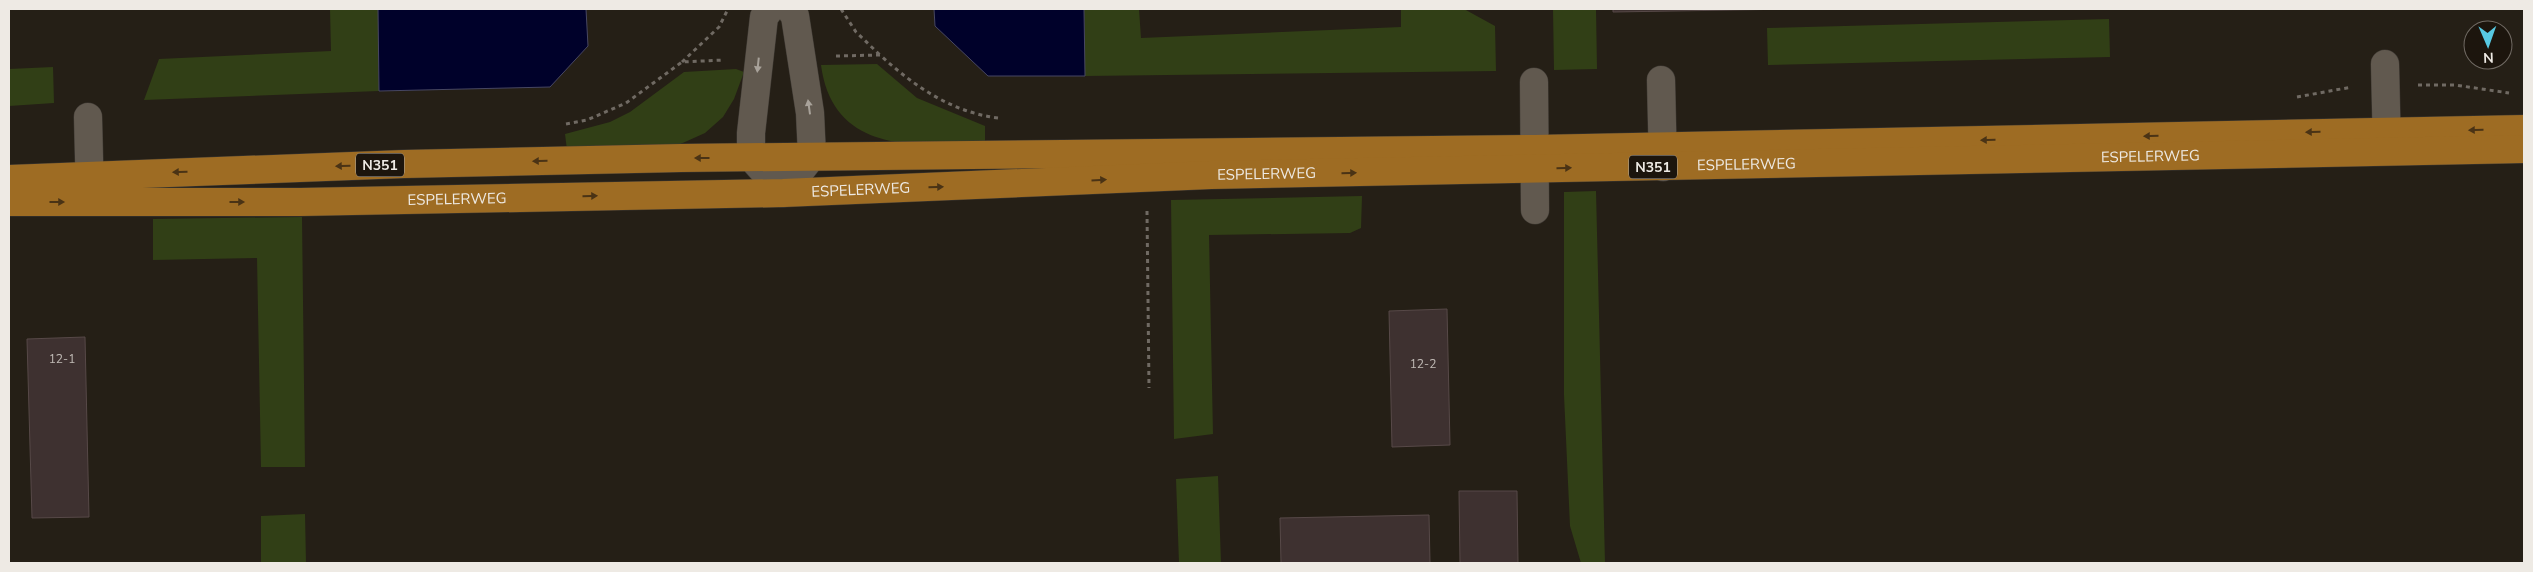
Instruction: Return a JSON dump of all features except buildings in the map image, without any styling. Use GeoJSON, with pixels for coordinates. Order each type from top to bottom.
{"type":"FeatureCollection","features":[{"type":"Feature","properties":{"kind":"main road","name":"ESPELERWEG"},"geometry":{"type":"LineString","coordinates":[[9,179],[90,189],[319,202],[783,193],[1146,174],[1534,159],[2387,141],[2524,129]]}},
{"type":"Feature","properties":{"kind":"main road","name":"ESPELERWEG"},"geometry":{"type":"LineString","coordinates":[[2387,141],[2524,149]]}},
{"type":"Feature","properties":{"kind":"main road","name":"ESPELERWEG"},"geometry":{"type":"LineString","coordinates":[[9,202],[90,189],[404,164],[812,156],[1146,174]]}},
{"type":"Feature","properties":{"kind":"street"},"geometry":{"type":"LineString","coordinates":[[770,9],[764,17],[751,133],[751,157],[783,193],[812,156],[808,94],[795,16],[790,9]]}},
{"type":"Feature","properties":{"kind":"street"},"geometry":{"type":"LineString","coordinates":[[2385,64],[2387,141]]}},
{"type":"Feature","properties":{"kind":"street"},"geometry":{"type":"LineString","coordinates":[[1661,80],[1663,156]]}},
{"type":"Feature","properties":{"kind":"street"},"geometry":{"type":"LineString","coordinates":[[1534,82],[1535,210]]}},
{"type":"Feature","properties":{"kind":"street"},"geometry":{"type":"LineString","coordinates":[[88,117],[90,189]]}},
{"type":"Feature","properties":{"kind":"path"},"geometry":{"type":"LineString","coordinates":[[562,125],[587,120],[626,103],[682,62],[719,27],[728,9]]}},
{"type":"Feature","properties":{"kind":"path"},"geometry":{"type":"LineString","coordinates":[[841,9],[856,32],[880,55]]}},
{"type":"Feature","properties":{"kind":"path"},"geometry":{"type":"LineString","coordinates":[[682,62],[728,60]]}},
{"type":"Feature","properties":{"kind":"path"},"geometry":{"type":"LineString","coordinates":[[2439,84],[2516,93]]}},
{"type":"Feature","properties":{"kind":"path"},"geometry":{"type":"LineString","coordinates":[[1146,174],[1149,388]]}},
{"type":"Feature","properties":{"kind":"green space"},"geometry":{"type":"Polygon","coordinates":[[[330,9],[378,9],[379,91],[144,100],[159,59],[331,51],[330,9]]]}},
{"type":"Feature","properties":{"kind":"green space"},"geometry":{"type":"Polygon","coordinates":[[[1084,9],[1139,9],[1141,38],[1401,27],[1401,9],[1464,9],[1495,26],[1496,71],[1085,76],[1084,9]]]}},
{"type":"Feature","properties":{"kind":"green space"},"geometry":{"type":"Polygon","coordinates":[[[1553,9],[1596,9],[1597,69],[1554,70],[1553,9]]]}},
{"type":"Feature","properties":{"kind":"green space"},"geometry":{"type":"Polygon","coordinates":[[[2109,19],[2110,57],[1768,65],[1767,28],[2109,19]]]}},
{"type":"Feature","properties":{"kind":"green space"},"geometry":{"type":"Polygon","coordinates":[[[877,64],[917,98],[985,126],[985,146],[906,144],[882,139],[860,130],[842,115],[829,94],[821,65],[877,64]]]}},
{"type":"Feature","properties":{"kind":"green space"},"geometry":{"type":"Polygon","coordinates":[[[53,67],[54,103],[9,106],[9,69],[53,67]]]}},
{"type":"Feature","properties":{"kind":"green space"},"geometry":{"type":"Polygon","coordinates":[[[736,69],[744,72],[734,99],[723,117],[705,133],[676,146],[567,150],[565,134],[610,122],[630,112],[684,72],[736,69]]]}},
{"type":"Feature","properties":{"kind":"green space"},"geometry":{"type":"Polygon","coordinates":[[[1596,191],[1605,563],[1581,563],[1570,526],[1564,395],[1564,192],[1596,191]]]}},
{"type":"Feature","properties":{"kind":"green space"},"geometry":{"type":"Polygon","coordinates":[[[1362,196],[1361,228],[1350,233],[1209,235],[1213,434],[1174,439],[1171,200],[1362,196]]]}},
{"type":"Feature","properties":{"kind":"green space"},"geometry":{"type":"Polygon","coordinates":[[[302,217],[305,467],[261,467],[257,258],[153,260],[153,219],[302,217]]]}},
{"type":"Feature","properties":{"kind":"green space"},"geometry":{"type":"Polygon","coordinates":[[[1218,476],[1221,563],[1179,563],[1176,479],[1218,476]]]}},
{"type":"Feature","properties":{"kind":"green space"},"geometry":{"type":"Polygon","coordinates":[[[305,514],[306,563],[261,563],[261,516],[305,514]]]}},
{"type":"Feature","properties":{"kind":"water"},"geometry":{"type":"Polygon","coordinates":[[[378,9],[586,9],[588,46],[550,87],[379,91],[378,9]]]}},
{"type":"Feature","properties":{"kind":"water"},"geometry":{"type":"Polygon","coordinates":[[[934,9],[1084,9],[1085,76],[988,76],[935,26],[934,9]]]}}]}
